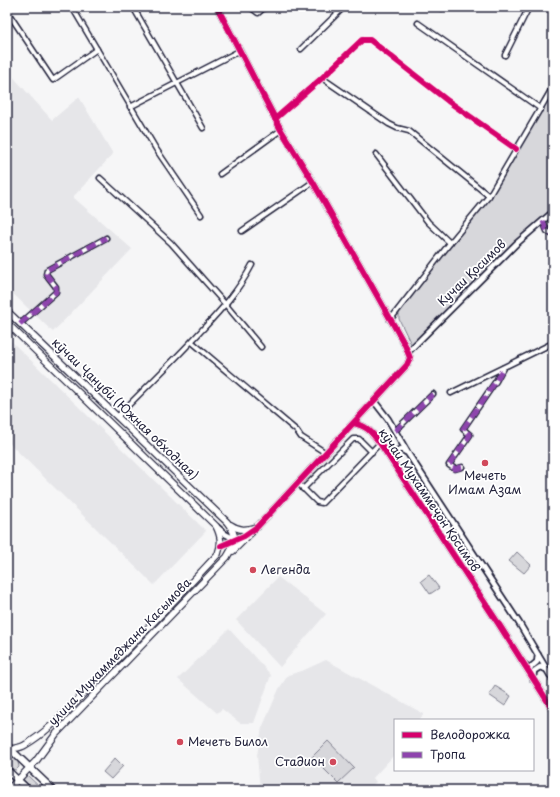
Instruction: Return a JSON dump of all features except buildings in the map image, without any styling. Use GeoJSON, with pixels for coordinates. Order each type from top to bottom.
{"type":"FeatureCollection","features":[{"type":"Feature","properties":{"kind":"highway"},"geometry":{"type":"LineString","coordinates":[[9,747],[53,790]]}},
{"type":"Feature","properties":{"kind":"highway"},"geometry":{"type":"LineString","coordinates":[[7,770],[28,790]]}},
{"type":"Feature","properties":{"kind":"main road","name":"кӯчаи Ҷанубӣ (Южная обходная)"},"geometry":{"type":"LineString","coordinates":[[7,311],[227,522]]}},
{"type":"Feature","properties":{"kind":"main road","name":"кӯчаи Ҷанубӣ (Южная обходная)"},"geometry":{"type":"LineString","coordinates":[[7,322],[216,526]]}},
{"type":"Feature","properties":{"kind":"main road"},"geometry":{"type":"LineString","coordinates":[[227,522],[238,530],[255,529]]}},
{"type":"Feature","properties":{"kind":"main road"},"geometry":{"type":"LineString","coordinates":[[227,522],[233,530],[235,539]]}},
{"type":"Feature","properties":{"kind":"main road"},"geometry":{"type":"LineString","coordinates":[[9,747],[23,746],[36,738],[49,727],[121,657],[166,610],[218,554],[221,546],[220,534],[216,526]]}},
{"type":"Feature","properties":{"kind":"main road"},"geometry":{"type":"LineString","coordinates":[[227,557],[255,529]]}},
{"type":"Feature","properties":{"kind":"main road","name":"улица Мухаммеджана Касымова"},"geometry":{"type":"LineString","coordinates":[[8,790],[30,768],[56,734],[227,557],[233,548],[235,539]]}},
{"type":"Feature","properties":{"kind":"main road"},"geometry":{"type":"LineString","coordinates":[[49,727],[56,734]]}},
{"type":"Feature","properties":{"kind":"street"},"geometry":{"type":"LineString","coordinates":[[72,7],[156,150],[201,215]]}},
{"type":"Feature","properties":{"kind":"street"},"geometry":{"type":"LineString","coordinates":[[133,7],[203,128]]}},
{"type":"Feature","properties":{"kind":"street"},"geometry":{"type":"LineString","coordinates":[[217,7],[281,130],[313,182],[410,358],[407,365],[255,529],[221,546]]}},
{"type":"Feature","properties":{"kind":"street"},"geometry":{"type":"LineString","coordinates":[[250,7],[258,13],[265,7]]}},
{"type":"Feature","properties":{"kind":"street"},"geometry":{"type":"LineString","coordinates":[[301,49],[344,7]]}},
{"type":"Feature","properties":{"kind":"street"},"geometry":{"type":"LineString","coordinates":[[438,7],[444,7]]}},
{"type":"Feature","properties":{"kind":"street"},"geometry":{"type":"LineString","coordinates":[[505,55],[529,7]]}},
{"type":"Feature","properties":{"kind":"street"},"geometry":{"type":"LineString","coordinates":[[7,11],[53,80],[97,50]]}},
{"type":"Feature","properties":{"kind":"street"},"geometry":{"type":"LineString","coordinates":[[418,22],[541,109]]}},
{"type":"Feature","properties":{"kind":"street"},"geometry":{"type":"LineString","coordinates":[[275,118],[322,78],[362,40],[370,40],[448,101],[516,149]]}},
{"type":"Feature","properties":{"kind":"street"},"geometry":{"type":"LineString","coordinates":[[130,107],[239,51]]}},
{"type":"Feature","properties":{"kind":"street"},"geometry":{"type":"LineString","coordinates":[[322,78],[389,124],[409,131],[489,196]]}},
{"type":"Feature","properties":{"kind":"street"},"geometry":{"type":"LineString","coordinates":[[390,320],[489,196],[553,87]]}},
{"type":"Feature","properties":{"kind":"street"},"geometry":{"type":"LineString","coordinates":[[220,174],[281,130]]}},
{"type":"Feature","properties":{"kind":"street"},"geometry":{"type":"LineString","coordinates":[[376,154],[428,222],[450,243]]}},
{"type":"Feature","properties":{"kind":"street"},"geometry":{"type":"LineString","coordinates":[[100,178],[171,243],[261,347]]}},
{"type":"Feature","properties":{"kind":"street"},"geometry":{"type":"LineString","coordinates":[[242,231],[313,182]]}},
{"type":"Feature","properties":{"kind":"street","name":"Кучаи Қосимов"},"geometry":{"type":"LineString","coordinates":[[408,352],[455,304],[553,212]]}},
{"type":"Feature","properties":{"kind":"street"},"geometry":{"type":"LineString","coordinates":[[543,220],[547,231],[553,235]]}},
{"type":"Feature","properties":{"kind":"street"},"geometry":{"type":"LineString","coordinates":[[20,324],[56,292],[56,287],[46,274],[47,270],[106,238]]}},
{"type":"Feature","properties":{"kind":"street"},"geometry":{"type":"LineString","coordinates":[[116,417],[192,342],[226,305],[244,280],[252,265]]}},
{"type":"Feature","properties":{"kind":"street"},"geometry":{"type":"LineString","coordinates":[[192,342],[301,436],[326,453]]}},
{"type":"Feature","properties":{"kind":"street"},"geometry":{"type":"LineString","coordinates":[[451,393],[553,343]]}},
{"type":"Feature","properties":{"kind":"street"},"geometry":{"type":"LineString","coordinates":[[462,467],[455,469],[449,465],[470,435],[463,429],[496,381],[502,368]]}},
{"type":"Feature","properties":{"kind":"street"},"geometry":{"type":"LineString","coordinates":[[395,431],[433,394]]}},
{"type":"Feature","properties":{"kind":"street","name":"кӯчаи Мухаммеҷон Қосимов"},"geometry":{"type":"LineString","coordinates":[[374,401],[388,419],[409,455],[549,671],[553,680]]}},
{"type":"Feature","properties":{"kind":"street","name":"кӯчаи Мухаммеҷон Қосимов"},"geometry":{"type":"LineString","coordinates":[[354,423],[363,425],[367,428],[394,463],[553,710]]}},
{"type":"Feature","properties":{"kind":"street"},"geometry":{"type":"LineString","coordinates":[[303,489],[353,439],[359,439],[372,452]]}},
{"type":"Feature","properties":{"kind":"street"},"geometry":{"type":"LineString","coordinates":[[298,483],[317,502],[322,503],[380,443]]}},
{"type":"Feature","properties":{"kind":"street"},"geometry":{"type":"LineString","coordinates":[[394,463],[394,454],[397,450],[405,451],[409,455]]}},
{"type":"Feature","properties":{"kind":"street"},"geometry":{"type":"LineString","coordinates":[[216,526],[225,534],[235,539]]}},
{"type":"Feature","properties":{"kind":"street"},"geometry":{"type":"LineString","coordinates":[[524,664],[528,667],[534,665],[538,659],[538,654]]}},
{"type":"Feature","properties":{"kind":"street"},"geometry":{"type":"LineString","coordinates":[[534,680],[534,671],[540,667],[549,671]]}},
{"type":"Feature","properties":{"kind":"shaded area"},"geometry":{"type":"Polygon","coordinates":[[[7,70],[52,120],[79,97],[113,154],[73,197],[132,249],[53,332],[7,288],[7,70]]]}},
{"type":"Feature","properties":{"kind":"shaded area"},"geometry":{"type":"Polygon","coordinates":[[[553,80],[553,207],[412,346],[399,319],[399,309],[488,197],[553,80]]]}},
{"type":"Feature","properties":{"kind":"shaded area"},"geometry":{"type":"Polygon","coordinates":[[[7,337],[206,531],[154,585],[7,441],[7,337]]]}},
{"type":"Feature","properties":{"kind":"shaded area"},"geometry":{"type":"Polygon","coordinates":[[[517,552],[531,565],[524,573],[509,561],[517,552]]]}},
{"type":"Feature","properties":{"kind":"shaded area"},"geometry":{"type":"Polygon","coordinates":[[[429,575],[439,588],[430,594],[421,581],[429,575]]]}},
{"type":"Feature","properties":{"kind":"shaded area"},"geometry":{"type":"Polygon","coordinates":[[[278,577],[326,614],[280,667],[236,620],[278,577]]]}},
{"type":"Feature","properties":{"kind":"shaded area"},"geometry":{"type":"Polygon","coordinates":[[[229,629],[271,675],[254,723],[240,723],[222,709],[217,713],[178,679],[229,629]]]}},
{"type":"Feature","properties":{"kind":"shaded area"},"geometry":{"type":"Polygon","coordinates":[[[326,660],[424,714],[420,719],[394,719],[394,755],[373,778],[376,782],[368,790],[260,790],[257,755],[262,728],[279,689],[288,675],[302,671],[326,660]]]}},
{"type":"Feature","properties":{"kind":"shaded area"},"geometry":{"type":"Polygon","coordinates":[[[495,686],[511,696],[505,706],[489,695],[495,686]]]}},
{"type":"Feature","properties":{"kind":"shaded area","name":"Стадион"},"geometry":{"type":"Polygon","coordinates":[[[328,741],[354,768],[338,783],[312,757],[328,741]]]}},
{"type":"Feature","properties":{"kind":"shaded area"},"geometry":{"type":"Polygon","coordinates":[[[7,751],[18,762],[19,767],[16,770],[11,769],[7,764],[7,751]]]}},
{"type":"Feature","properties":{"kind":"shaded area"},"geometry":{"type":"Polygon","coordinates":[[[115,758],[123,766],[111,779],[103,772],[115,758]]]}},
{"type":"Feature","properties":{"kind":"shaded area"},"geometry":{"type":"Polygon","coordinates":[[[27,775],[43,790],[34,790],[23,779],[27,775]]]}},
{"type":"Feature","properties":{"kind":"marked path"},"geometry":{"type":"LineString","coordinates":[[543,221],[547,231],[553,235]]}},
{"type":"Feature","properties":{"kind":"marked path"},"geometry":{"type":"LineString","coordinates":[[20,324],[56,292],[56,287],[46,274],[47,270],[106,238]]}},
{"type":"Feature","properties":{"kind":"marked path"},"geometry":{"type":"LineString","coordinates":[[462,467],[455,469],[449,465],[470,435],[463,429],[496,381],[503,368]]}},
{"type":"Feature","properties":{"kind":"marked path"},"geometry":{"type":"LineString","coordinates":[[395,431],[433,394]]}},
{"type":"Feature","properties":{"kind":"cycle path"},"geometry":{"type":"LineString","coordinates":[[217,7],[281,130],[313,182],[405,345],[410,358],[407,365],[257,527],[244,536],[221,546]]}},
{"type":"Feature","properties":{"kind":"cycle path"},"geometry":{"type":"LineString","coordinates":[[275,119],[322,78],[362,40],[370,40],[448,101],[516,149]]}},
{"type":"Feature","properties":{"kind":"cycle path"},"geometry":{"type":"LineString","coordinates":[[354,423],[366,428],[380,443],[553,710]]}},
{"type":"Feature","properties":{"kind":"place","name":"Мечеть Имам Азам"},"geometry":{"type":"Point","coordinates":[485,463]}},
{"type":"Feature","properties":{"kind":"place","name":"Легенда"},"geometry":{"type":"Point","coordinates":[253,570]}},
{"type":"Feature","properties":{"kind":"place","name":"Мечеть Билол"},"geometry":{"type":"Point","coordinates":[180,742]}},
{"type":"Feature","properties":{"kind":"place","name":"Стадион"},"geometry":{"type":"Point","coordinates":[333,762]}}]}
